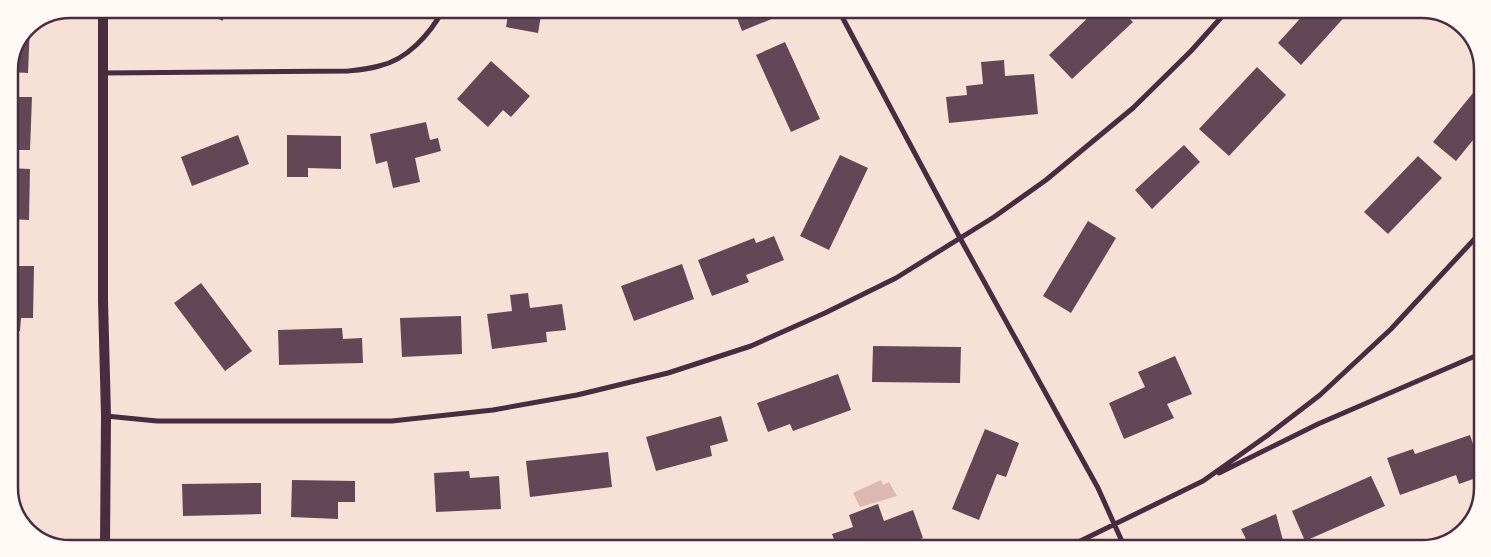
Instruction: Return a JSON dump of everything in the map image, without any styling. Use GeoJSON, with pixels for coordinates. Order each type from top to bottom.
{"type":"FeatureCollection","features":[{"type":"Feature","properties":{"kind":"main road"},"geometry":{"type":"LineString","coordinates":[[103,18],[105,540]]}},
{"type":"Feature","properties":{"kind":"street"},"geometry":{"type":"LineString","coordinates":[[103,73],[348,72],[381,66],[405,54],[428,34],[438,18]]}},
{"type":"Feature","properties":{"kind":"street"},"geometry":{"type":"LineString","coordinates":[[842,18],[1098,488],[1122,540]]}},
{"type":"Feature","properties":{"kind":"street"},"geometry":{"type":"LineString","coordinates":[[106,416],[156,421],[392,421],[494,410],[577,396],[668,373],[751,346],[825,313],[896,278],[994,217],[1046,180],[1126,114],[1191,51],[1221,18]]}},
{"type":"Feature","properties":{"kind":"street"},"geometry":{"type":"LineString","coordinates":[[1203,481],[1268,436],[1320,395],[1391,329],[1473,240]]}},
{"type":"Feature","properties":{"kind":"street"},"geometry":{"type":"LineString","coordinates":[[1082,540],[1318,424],[1474,357]]}},
{"type":"Feature","properties":{"kind":"shaded area"},"geometry":{"type":"Polygon","coordinates":[[[881,480],[883,485],[889,482],[897,496],[860,507],[853,493],[881,480]]]}},
{"type":"Feature","properties":{"kind":"building"},"geometry":{"type":"Polygon","coordinates":[[[508,18],[541,18],[538,33],[506,27],[508,18]]]}},
{"type":"Feature","properties":{"kind":"building"},"geometry":{"type":"Polygon","coordinates":[[[737,18],[774,18],[742,31],[737,18]]]}},
{"type":"Feature","properties":{"kind":"building"},"geometry":{"type":"Polygon","coordinates":[[[1088,18],[1129,18],[1133,22],[1072,79],[1049,55],[1088,18]]]}},
{"type":"Feature","properties":{"kind":"building"},"geometry":{"type":"Polygon","coordinates":[[[1301,18],[1344,18],[1301,65],[1278,43],[1301,18]]]}},
{"type":"Feature","properties":{"kind":"building"},"geometry":{"type":"Polygon","coordinates":[[[30,37],[28,73],[18,72],[18,70],[21,50],[30,37]]]}},
{"type":"Feature","properties":{"kind":"building"},"geometry":{"type":"Polygon","coordinates":[[[785,42],[820,119],[791,132],[756,55],[785,42]]]}},
{"type":"Feature","properties":{"kind":"building"},"geometry":{"type":"Polygon","coordinates":[[[1004,60],[1005,76],[1034,74],[1038,114],[949,123],[946,97],[967,95],[966,86],[983,84],[981,62],[1004,60]]]}},
{"type":"Feature","properties":{"kind":"building"},"geometry":{"type":"Polygon","coordinates":[[[491,61],[530,96],[511,117],[503,110],[488,127],[457,99],[491,61]]]}},
{"type":"Feature","properties":{"kind":"building"},"geometry":{"type":"Polygon","coordinates":[[[1257,67],[1286,95],[1229,156],[1199,129],[1257,67]]]}},
{"type":"Feature","properties":{"kind":"building"},"geometry":{"type":"Polygon","coordinates":[[[1473,93],[1473,140],[1456,161],[1433,142],[1473,93]]]}},
{"type":"Feature","properties":{"kind":"building"},"geometry":{"type":"Polygon","coordinates":[[[18,97],[32,97],[30,150],[18,150],[18,97]]]}},
{"type":"Feature","properties":{"kind":"building"},"geometry":{"type":"Polygon","coordinates":[[[426,122],[430,140],[438,138],[441,151],[415,158],[420,182],[393,188],[387,161],[376,164],[370,134],[426,122]]]}},
{"type":"Feature","properties":{"kind":"building"},"geometry":{"type":"Polygon","coordinates":[[[238,135],[249,164],[192,186],[181,157],[238,135]]]}},
{"type":"Feature","properties":{"kind":"building"},"geometry":{"type":"Polygon","coordinates":[[[287,135],[341,136],[341,169],[308,168],[308,177],[287,177],[287,135]]]}},
{"type":"Feature","properties":{"kind":"building"},"geometry":{"type":"Polygon","coordinates":[[[1184,145],[1200,162],[1152,209],[1135,190],[1184,145]]]}},
{"type":"Feature","properties":{"kind":"building"},"geometry":{"type":"Polygon","coordinates":[[[840,155],[868,168],[829,250],[800,236],[840,155]]]}},
{"type":"Feature","properties":{"kind":"building"},"geometry":{"type":"Polygon","coordinates":[[[1418,156],[1442,178],[1388,234],[1364,212],[1418,156]]]}},
{"type":"Feature","properties":{"kind":"building"},"geometry":{"type":"Polygon","coordinates":[[[18,168],[30,169],[29,220],[18,219],[18,168]]]}},
{"type":"Feature","properties":{"kind":"building"},"geometry":{"type":"Polygon","coordinates":[[[1088,221],[1116,238],[1071,313],[1043,296],[1088,221]]]}},
{"type":"Feature","properties":{"kind":"building"},"geometry":{"type":"Polygon","coordinates":[[[774,236],[784,260],[746,275],[749,282],[712,296],[698,260],[754,238],[756,243],[774,236]]]}},
{"type":"Feature","properties":{"kind":"building"},"geometry":{"type":"Polygon","coordinates":[[[682,264],[694,299],[634,321],[621,286],[682,264]]]}},
{"type":"Feature","properties":{"kind":"building"},"geometry":{"type":"Polygon","coordinates":[[[18,266],[34,266],[33,318],[21,318],[20,331],[18,331],[18,266]]]}},
{"type":"Feature","properties":{"kind":"building"},"geometry":{"type":"Polygon","coordinates":[[[201,283],[252,351],[225,371],[174,303],[201,283]]]}},
{"type":"Feature","properties":{"kind":"building"},"geometry":{"type":"Polygon","coordinates":[[[528,293],[530,308],[562,304],[566,330],[546,332],[547,342],[492,349],[487,314],[512,311],[510,295],[528,293]]]}},
{"type":"Feature","properties":{"kind":"building"},"geometry":{"type":"Polygon","coordinates":[[[461,316],[462,354],[402,357],[400,318],[461,316]]]}},
{"type":"Feature","properties":{"kind":"building"},"geometry":{"type":"Polygon","coordinates":[[[342,328],[343,339],[362,338],[363,363],[279,365],[278,330],[342,328]]]}},
{"type":"Feature","properties":{"kind":"building"},"geometry":{"type":"Polygon","coordinates":[[[873,346],[961,347],[960,383],[872,382],[873,346]]]}},
{"type":"Feature","properties":{"kind":"building"},"geometry":{"type":"Polygon","coordinates":[[[1175,356],[1192,394],[1167,404],[1174,418],[1124,439],[1109,403],[1145,387],[1138,372],[1175,356]]]}},
{"type":"Feature","properties":{"kind":"building"},"geometry":{"type":"Polygon","coordinates":[[[838,374],[851,410],[793,431],[790,424],[768,432],[757,403],[838,374]]]}},
{"type":"Feature","properties":{"kind":"building"},"geometry":{"type":"Polygon","coordinates":[[[721,416],[728,441],[710,446],[712,456],[656,471],[646,437],[721,416]]]}},
{"type":"Feature","properties":{"kind":"building"},"geometry":{"type":"Polygon","coordinates":[[[985,429],[1019,443],[1006,477],[997,474],[979,520],[952,509],[985,429]]]}},
{"type":"Feature","properties":{"kind":"building"},"geometry":{"type":"Polygon","coordinates":[[[1470,435],[1474,447],[1474,479],[1459,484],[1456,475],[1400,495],[1387,458],[1413,449],[1415,454],[1470,435]]]}},
{"type":"Feature","properties":{"kind":"building"},"geometry":{"type":"Polygon","coordinates":[[[608,452],[612,487],[530,497],[526,461],[608,452]]]}},
{"type":"Feature","properties":{"kind":"building"},"geometry":{"type":"Polygon","coordinates":[[[469,471],[470,478],[499,476],[501,509],[436,512],[434,473],[469,471]]]}},
{"type":"Feature","properties":{"kind":"building"},"geometry":{"type":"Polygon","coordinates":[[[1371,476],[1385,506],[1307,540],[1305,540],[1292,511],[1371,476]]]}},
{"type":"Feature","properties":{"kind":"building"},"geometry":{"type":"Polygon","coordinates":[[[292,480],[355,481],[355,502],[338,502],[338,519],[291,517],[292,480]]]}},
{"type":"Feature","properties":{"kind":"building"},"geometry":{"type":"Polygon","coordinates":[[[261,483],[261,514],[183,516],[182,484],[261,483]]]}},
{"type":"Feature","properties":{"kind":"building"},"geometry":{"type":"Polygon","coordinates":[[[878,504],[884,521],[913,510],[923,538],[918,540],[834,540],[832,534],[853,527],[849,515],[878,504]]]}},
{"type":"Feature","properties":{"kind":"building"},"geometry":{"type":"Polygon","coordinates":[[[1276,514],[1283,540],[1244,540],[1246,539],[1241,529],[1276,514]]]}}]}
